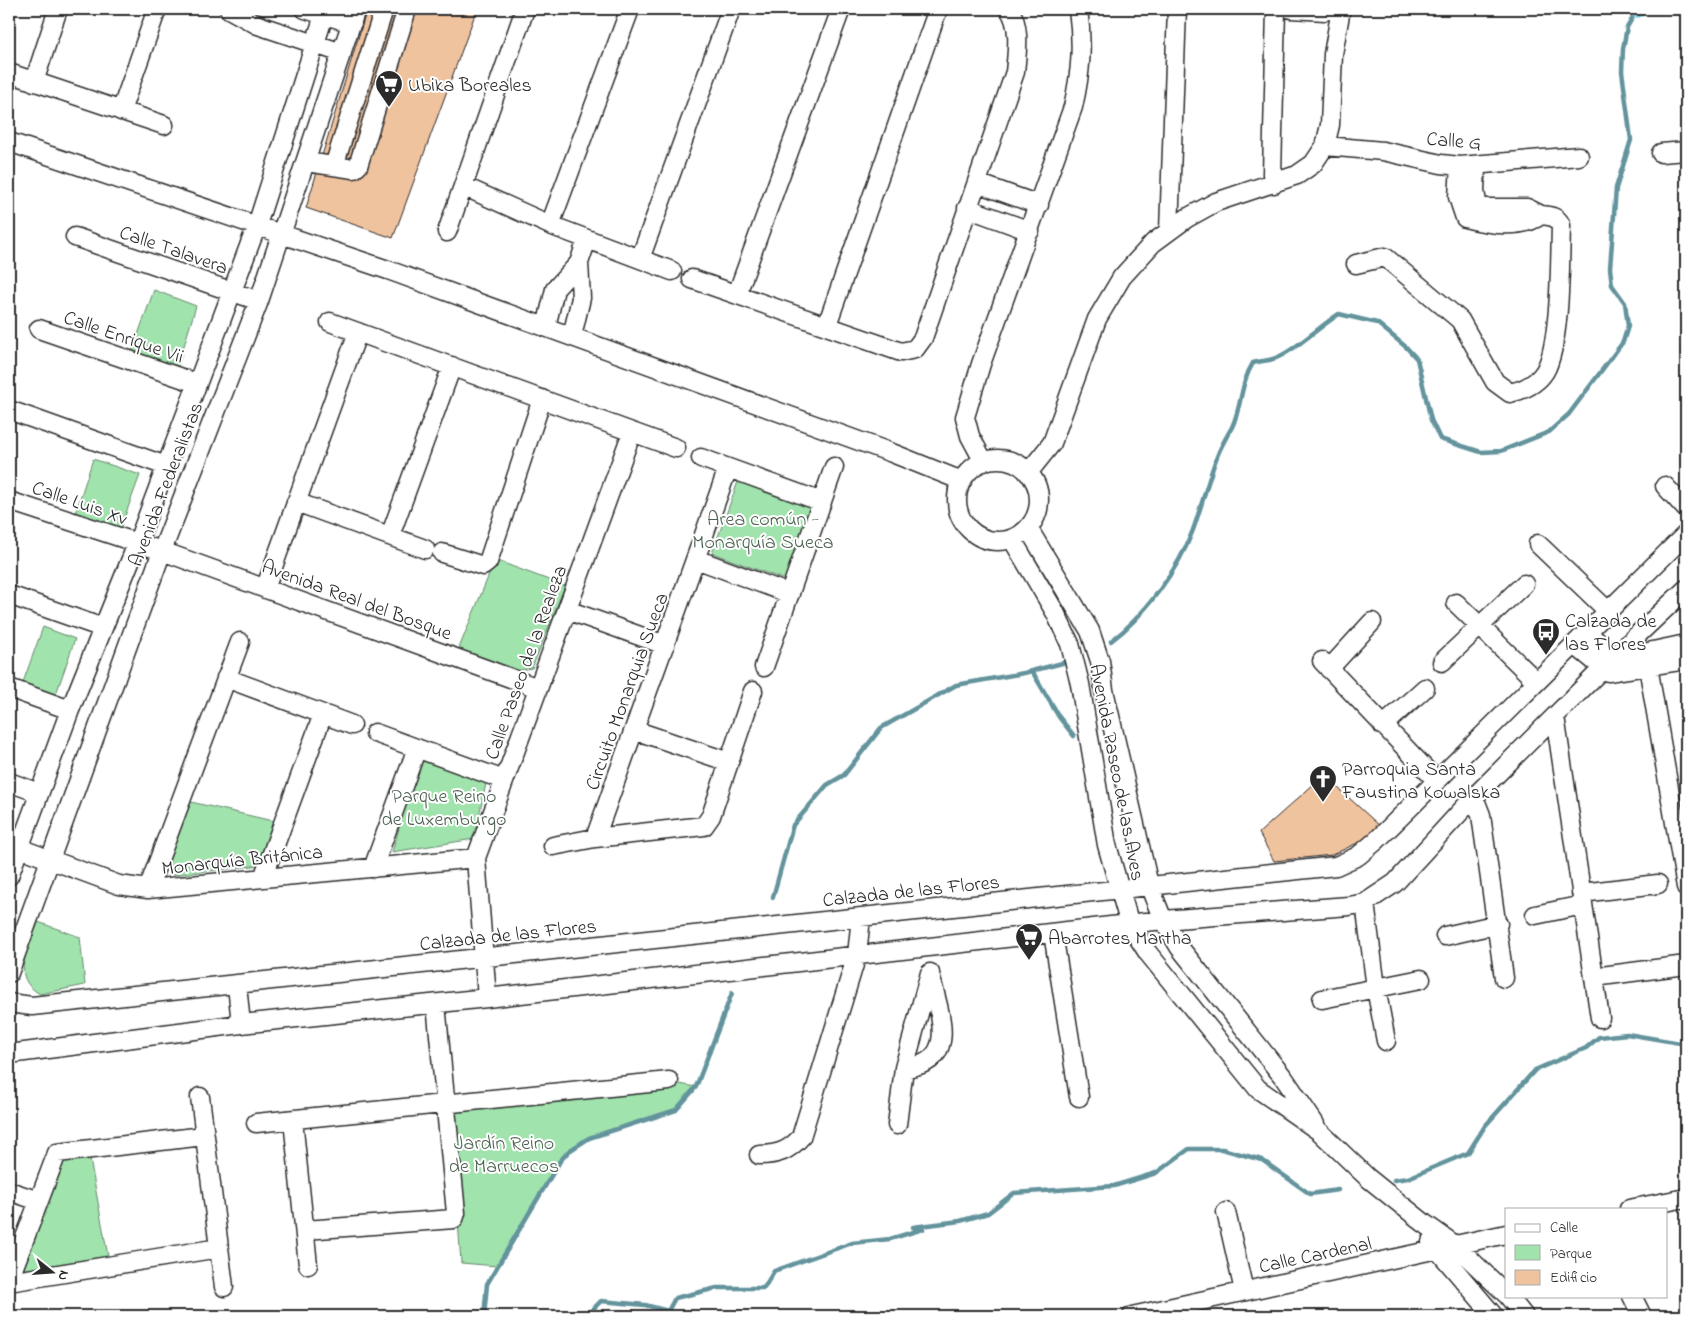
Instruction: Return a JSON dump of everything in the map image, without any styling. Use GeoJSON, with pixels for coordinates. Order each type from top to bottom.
{"type":"FeatureCollection","features":[{"type":"Feature","properties":{"kind":"street"},"geometry":{"type":"LineString","coordinates":[[34,82],[58,9]]}},
{"type":"Feature","properties":{"kind":"street"},"geometry":{"type":"LineString","coordinates":[[121,111],[157,9]]}},
{"type":"Feature","properties":{"kind":"street"},"geometry":{"type":"LineString","coordinates":[[229,9],[258,25],[342,53]]}},
{"type":"Feature","properties":{"kind":"street"},"geometry":{"type":"LineString","coordinates":[[305,9],[354,16]]}},
{"type":"Feature","properties":{"kind":"street"},"geometry":{"type":"LineString","coordinates":[[334,166],[384,9]]}},
{"type":"Feature","properties":{"kind":"street"},"geometry":{"type":"LineString","coordinates":[[306,162],[354,169],[358,166],[407,9]]}},
{"type":"Feature","properties":{"kind":"street"},"geometry":{"type":"LineString","coordinates":[[447,232],[525,9]]}},
{"type":"Feature","properties":{"kind":"street"},"geometry":{"type":"LineString","coordinates":[[550,225],[630,9]]}},
{"type":"Feature","properties":{"kind":"street"},"geometry":{"type":"LineString","coordinates":[[640,259],[731,9]]}},
{"type":"Feature","properties":{"kind":"street"},"geometry":{"type":"LineString","coordinates":[[737,294],[841,9]]}},
{"type":"Feature","properties":{"kind":"street"},"geometry":{"type":"LineString","coordinates":[[827,325],[938,9]]}},
{"type":"Feature","properties":{"kind":"street"},"geometry":{"type":"LineString","coordinates":[[692,279],[902,352],[915,349],[922,338],[1015,72],[1015,18],[1009,9]]}},
{"type":"Feature","properties":{"kind":"street"},"geometry":{"type":"LineString","coordinates":[[984,462],[970,436],[965,417],[981,364],[1073,107],[1080,72],[1082,37],[1078,9]]}},
{"type":"Feature","properties":{"kind":"street"},"geometry":{"type":"LineString","coordinates":[[1169,231],[1177,9]]}},
{"type":"Feature","properties":{"kind":"street"},"geometry":{"type":"LineString","coordinates":[[1274,184],[1272,174],[1276,9]]}},
{"type":"Feature","properties":{"kind":"street"},"geometry":{"type":"LineString","coordinates":[[1028,474],[1052,443],[1097,320],[1122,277],[1153,242],[1187,218],[1216,202],[1296,176],[1313,164],[1325,146],[1330,125],[1333,10],[1291,9]]}},
{"type":"Feature","properties":{"kind":"street","name":"Avenida Federalistas"},"geometry":{"type":"LineString","coordinates":[[9,873],[70,710],[137,544],[257,225],[325,12]]}},
{"type":"Feature","properties":{"kind":"street","name":"Avenida Federalistas"},"geometry":{"type":"LineString","coordinates":[[9,973],[162,551],[259,302],[354,16]]}},
{"type":"Feature","properties":{"kind":"street"},"geometry":{"type":"LineString","coordinates":[[9,73],[164,125]]}},
{"type":"Feature","properties":{"kind":"street"},"geometry":{"type":"LineString","coordinates":[[9,142],[282,233],[572,336],[892,453],[962,481]]}},
{"type":"Feature","properties":{"kind":"street","name":"Calle G"},"geometry":{"type":"LineString","coordinates":[[1325,146],[1383,151],[1441,164],[1468,166],[1579,156]]}},
{"type":"Feature","properties":{"kind":"street"},"geometry":{"type":"LineString","coordinates":[[1662,153],[1686,151]]}},
{"type":"Feature","properties":{"kind":"street"},"geometry":{"type":"LineString","coordinates":[[1356,264],[1384,257],[1402,269],[1460,320],[1495,382],[1510,393],[1526,389],[1544,372],[1550,358],[1556,324],[1561,225],[1558,219],[1553,216],[1541,215],[1530,223],[1488,224],[1472,213],[1458,197],[1468,166]]}},
{"type":"Feature","properties":{"kind":"street"},"geometry":{"type":"LineString","coordinates":[[977,182],[1039,205]]}},
{"type":"Feature","properties":{"kind":"street"},"geometry":{"type":"LineString","coordinates":[[463,186],[550,225],[672,271]]}},
{"type":"Feature","properties":{"kind":"street"},"geometry":{"type":"LineString","coordinates":[[967,208],[1030,231]]}},
{"type":"Feature","properties":{"kind":"street","name":"Calle Talavera"},"geometry":{"type":"LineString","coordinates":[[75,237],[259,302]]}},
{"type":"Feature","properties":{"kind":"street"},"geometry":{"type":"LineString","coordinates":[[546,327],[555,289],[578,263],[586,239]]}},
{"type":"Feature","properties":{"kind":"street"},"geometry":{"type":"LineString","coordinates":[[572,336],[581,298],[578,263]]}},
{"type":"Feature","properties":{"kind":"street"},"geometry":{"type":"LineString","coordinates":[[330,322],[676,448]]}},
{"type":"Feature","properties":{"kind":"street","name":"Calle Enrique Vii"},"geometry":{"type":"LineString","coordinates":[[39,329],[196,384]]}},
{"type":"Feature","properties":{"kind":"street"},"geometry":{"type":"LineString","coordinates":[[265,588],[358,332]]}},
{"type":"Feature","properties":{"kind":"street"},"geometry":{"type":"LineString","coordinates":[[390,536],[452,366]]}},
{"type":"Feature","properties":{"kind":"street"},"geometry":{"type":"LineString","coordinates":[[296,502],[390,536],[483,566],[488,562],[542,400]]}},
{"type":"Feature","properties":{"kind":"street"},"geometry":{"type":"LineString","coordinates":[[9,410],[166,466]]}},
{"type":"Feature","properties":{"kind":"street","name":"Calle Paseo de la Realeza"},"geometry":{"type":"LineString","coordinates":[[487,998],[482,958],[476,858],[632,432]]}},
{"type":"Feature","properties":{"kind":"street"},"geometry":{"type":"LineString","coordinates":[[701,458],[822,502]]}},
{"type":"Feature","properties":{"kind":"street"},"geometry":{"type":"LineString","coordinates":[[1003,460],[1012,462],[1028,474],[1034,482],[1038,501],[1034,520],[1028,528],[1012,539],[1002,541],[982,539],[967,528],[961,519],[956,500],[962,481],[975,466],[984,462],[1003,460]]}},
{"type":"Feature","properties":{"kind":"street"},"geometry":{"type":"LineString","coordinates":[[764,667],[834,467]]}},
{"type":"Feature","properties":{"kind":"street","name":"Circuito Monarquia Sueca"},"geometry":{"type":"LineString","coordinates":[[595,838],[728,468]]}},
{"type":"Feature","properties":{"kind":"street"},"geometry":{"type":"LineString","coordinates":[[1665,486],[1686,509]]}},
{"type":"Feature","properties":{"kind":"street","name":"Calle Luis Xv"},"geometry":{"type":"LineString","coordinates":[[9,500],[162,551]]}},
{"type":"Feature","properties":{"kind":"street","name":"Avenida Paseo de las Aves"},"geometry":{"type":"LineString","coordinates":[[1028,528],[1090,631],[1100,661],[1104,690],[1149,885],[1163,920],[1180,948],[1284,1078],[1319,1131]]}},
{"type":"Feature","properties":{"kind":"street","name":"Calzada de las Flores"},"geometry":{"type":"LineString","coordinates":[[9,1003],[32,1006],[237,986],[1118,888],[1336,866],[1358,856],[1376,841],[1686,534]]}},
{"type":"Feature","properties":{"kind":"street","name":"Avenida Paseo de las Aves"},"geometry":{"type":"LineString","coordinates":[[1012,539],[1055,612],[1070,644],[1081,692],[1107,845],[1130,924],[1148,953],[1258,1089],[1319,1131],[1368,1178],[1424,1223],[1455,1244],[1505,1293]]}},
{"type":"Feature","properties":{"kind":"street"},"geometry":{"type":"LineString","coordinates":[[1538,544],[1609,612]]}},
{"type":"Feature","properties":{"kind":"street","name":"Avenida Real del Bosque"},"geometry":{"type":"LineString","coordinates":[[162,551],[538,688]]}},
{"type":"Feature","properties":{"kind":"street"},"geometry":{"type":"LineString","coordinates":[[696,559],[790,594]]}},
{"type":"Feature","properties":{"kind":"street"},"geometry":{"type":"LineString","coordinates":[[1442,662],[1524,584]]}},
{"type":"Feature","properties":{"kind":"street"},"geometry":{"type":"LineString","coordinates":[[9,1054],[241,1024],[436,1004],[1163,920],[1349,906],[1365,903],[1395,883],[1474,796],[1614,657],[1686,589]]}},
{"type":"Feature","properties":{"kind":"street"},"geometry":{"type":"LineString","coordinates":[[9,595],[103,628]]}},
{"type":"Feature","properties":{"kind":"street"},"geometry":{"type":"LineString","coordinates":[[1456,603],[1538,682]]}},
{"type":"Feature","properties":{"kind":"street"},"geometry":{"type":"LineString","coordinates":[[567,610],[665,645]]}},
{"type":"Feature","properties":{"kind":"street"},"geometry":{"type":"LineString","coordinates":[[1372,622],[1326,665],[1436,780]]}},
{"type":"Feature","properties":{"kind":"street"},"geometry":{"type":"LineString","coordinates":[[1582,639],[1614,657],[1627,657],[1686,644]]}},
{"type":"Feature","properties":{"kind":"street"},"geometry":{"type":"LineString","coordinates":[[1582,639],[1602,670],[1614,672],[1686,660]]}},
{"type":"Feature","properties":{"kind":"street"},"geometry":{"type":"LineString","coordinates":[[148,889],[240,642]]}},
{"type":"Feature","properties":{"kind":"street"},"geometry":{"type":"LineString","coordinates":[[1648,666],[1686,887]]}},
{"type":"Feature","properties":{"kind":"street"},"geometry":{"type":"LineString","coordinates":[[226,678],[352,726]]}},
{"type":"Feature","properties":{"kind":"street"},"geometry":{"type":"LineString","coordinates":[[9,688],[70,710]]}},
{"type":"Feature","properties":{"kind":"street"},"geometry":{"type":"LineString","coordinates":[[1383,726],[1425,688]]}},
{"type":"Feature","properties":{"kind":"street"},"geometry":{"type":"LineString","coordinates":[[1081,692],[1104,690]]}},
{"type":"Feature","properties":{"kind":"street"},"geometry":{"type":"LineString","coordinates":[[553,846],[595,838],[704,826],[712,816],[753,691]]}},
{"type":"Feature","properties":{"kind":"street"},"geometry":{"type":"LineString","coordinates":[[263,878],[323,714]]}},
{"type":"Feature","properties":{"kind":"street"},"geometry":{"type":"LineString","coordinates":[[1555,716],[1600,1018]]}},
{"type":"Feature","properties":{"kind":"street"},"geometry":{"type":"LineString","coordinates":[[634,730],[729,762]]}},
{"type":"Feature","properties":{"kind":"street"},"geometry":{"type":"LineString","coordinates":[[375,733],[504,780]]}},
{"type":"Feature","properties":{"kind":"street"},"geometry":{"type":"LineString","coordinates":[[374,868],[417,748]]}},
{"type":"Feature","properties":{"kind":"street"},"geometry":{"type":"LineString","coordinates":[[9,782],[39,793]]}},
{"type":"Feature","properties":{"kind":"street"},"geometry":{"type":"LineString","coordinates":[[1474,796],[1481,815],[1498,924],[1504,978]]}},
{"type":"Feature","properties":{"kind":"street","name":"Monarquía Británica"},"geometry":{"type":"LineString","coordinates":[[19,848],[119,885],[148,889],[476,858]]}},
{"type":"Feature","properties":{"kind":"street"},"geometry":{"type":"LineString","coordinates":[[1535,914],[1582,899],[1658,884]]}},
{"type":"Feature","properties":{"kind":"street"},"geometry":{"type":"LineString","coordinates":[[1365,903],[1376,988],[1386,1041]]}},
{"type":"Feature","properties":{"kind":"street"},"geometry":{"type":"LineString","coordinates":[[759,1155],[783,1152],[794,1146],[800,1137],[857,955],[861,917]]}},
{"type":"Feature","properties":{"kind":"street"},"geometry":{"type":"LineString","coordinates":[[1446,936],[1498,924]]}},
{"type":"Feature","properties":{"kind":"street"},"geometry":{"type":"LineString","coordinates":[[1053,933],[1079,1097]]}},
{"type":"Feature","properties":{"kind":"street"},"geometry":{"type":"LineString","coordinates":[[904,1068],[926,1064],[936,1056],[941,1042],[942,1026],[930,973],[927,947]]}},
{"type":"Feature","properties":{"kind":"street"},"geometry":{"type":"LineString","coordinates":[[1594,977],[1686,965]]}},
{"type":"Feature","properties":{"kind":"street"},"geometry":{"type":"LineString","coordinates":[[897,1125],[904,1068],[930,973]]}},
{"type":"Feature","properties":{"kind":"street"},"geometry":{"type":"LineString","coordinates":[[1322,999],[1421,979]]}},
{"type":"Feature","properties":{"kind":"street"},"geometry":{"type":"LineString","coordinates":[[237,986],[241,1024]]}},
{"type":"Feature","properties":{"kind":"street"},"geometry":{"type":"LineString","coordinates":[[305,1230],[454,1219],[456,1212],[436,1004]]}},
{"type":"Feature","properties":{"kind":"street"},"geometry":{"type":"LineString","coordinates":[[256,1123],[669,1080]]}},
{"type":"Feature","properties":{"kind":"street"},"geometry":{"type":"LineString","coordinates":[[200,1096],[224,1287]]}},
{"type":"Feature","properties":{"kind":"street"},"geometry":{"type":"LineString","coordinates":[[293,1120],[308,1265]]}},
{"type":"Feature","properties":{"kind":"street"},"geometry":{"type":"LineString","coordinates":[[204,1136],[57,1152],[9,1281],[219,1248]]}},
{"type":"Feature","properties":{"kind":"street"},"geometry":{"type":"LineString","coordinates":[[9,1191],[38,1201]]}},
{"type":"Feature","properties":{"kind":"street"},"geometry":{"type":"LineString","coordinates":[[1638,1208],[1684,1203]]}},
{"type":"Feature","properties":{"kind":"street"},"geometry":{"type":"LineString","coordinates":[[1226,1212],[1244,1291]]}},
{"type":"Feature","properties":{"kind":"street","name":"Avenida Paseo de las Aves"},"geometry":{"type":"LineString","coordinates":[[1424,1223],[1436,1249],[1494,1316]]}},
{"type":"Feature","properties":{"kind":"street","name":"Calle Cardenal"},"geometry":{"type":"LineString","coordinates":[[1132,1316],[1505,1234]]}},
{"type":"Feature","properties":{"kind":"street","name":"Avenida Paseo de las Aves"},"geometry":{"type":"LineString","coordinates":[[1509,1298],[1524,1316]]}},
{"type":"Feature","properties":{"kind":"street"},"geometry":{"type":"LineString","coordinates":[[1633,1298],[1642,1316]]}},
{"type":"Feature","properties":{"kind":"green space"},"geometry":{"type":"Polygon","coordinates":[[[154,290],[196,306],[177,369],[131,354],[154,290]]]}},
{"type":"Feature","properties":{"kind":"green space"},"geometry":{"type":"Polygon","coordinates":[[[93,459],[140,475],[118,535],[73,520],[93,459]]]}},
{"type":"Feature","properties":{"kind":"green space","name":"Area común - Monarquía Sueca"},"geometry":{"type":"Polygon","coordinates":[[[739,479],[815,507],[788,581],[712,553],[739,479]]]}},
{"type":"Feature","properties":{"kind":"green space"},"geometry":{"type":"Polygon","coordinates":[[[495,560],[565,586],[532,668],[516,671],[457,653],[495,560]]]}},
{"type":"Feature","properties":{"kind":"green space"},"geometry":{"type":"Polygon","coordinates":[[[43,627],[75,639],[55,697],[22,685],[43,627]]]}},
{"type":"Feature","properties":{"kind":"green space","name":"Parque Reino de Luxemburgo"},"geometry":{"type":"Polygon","coordinates":[[[420,758],[487,779],[474,839],[392,852],[420,758]]]}},
{"type":"Feature","properties":{"kind":"green space"},"geometry":{"type":"Polygon","coordinates":[[[191,802],[277,822],[262,865],[172,875],[168,857],[191,802]]]}},
{"type":"Feature","properties":{"kind":"green space"},"geometry":{"type":"Polygon","coordinates":[[[38,922],[80,937],[85,985],[40,994],[25,979],[23,971],[24,962],[38,922]]]}},
{"type":"Feature","properties":{"kind":"green space","name":"Jardín Reino de Marruecos"},"geometry":{"type":"Polygon","coordinates":[[[669,1082],[696,1087],[676,1110],[589,1138],[569,1151],[554,1171],[497,1266],[461,1263],[450,1107],[669,1082]]]}},
{"type":"Feature","properties":{"kind":"green space"},"geometry":{"type":"Polygon","coordinates":[[[90,1159],[108,1256],[20,1270],[60,1160],[90,1159]]]}},
{"type":"Feature","properties":{"kind":"building","name":"Ubika Boreales"},"geometry":{"type":"Polygon","coordinates":[[[367,9],[477,9],[393,238],[306,208],[367,9]]]}},
{"type":"Feature","properties":{"kind":"building","name":"Parroquia Santa Faustina Kowalska"},"geometry":{"type":"Polygon","coordinates":[[[1324,775],[1382,828],[1370,837],[1332,855],[1274,861],[1259,833],[1324,775]]]}},
{"type":"Feature","properties":{"kind":"waterway"},"geometry":{"type":"LineString","coordinates":[[1111,641],[1136,619],[1148,605],[1170,575],[1187,545],[1218,454],[1235,419],[1246,379],[1253,363],[1281,356],[1339,314],[1377,323],[1406,347],[1417,359],[1431,420],[1440,439],[1481,452],[1501,451],[1549,432],[1569,414],[1623,342],[1628,326],[1625,303],[1612,285],[1610,268],[1616,188],[1631,140],[1622,71],[1623,49],[1627,27],[1637,10]]}},
{"type":"Feature","properties":{"kind":"waterway"},"geometry":{"type":"LineString","coordinates":[[773,897],[793,825],[827,785],[844,775],[881,728],[956,685],[1024,673],[1070,661]]}},
{"type":"Feature","properties":{"kind":"waterway"},"geometry":{"type":"LineString","coordinates":[[1032,671],[1059,717],[1074,736]]}},
{"type":"Feature","properties":{"kind":"waterway"},"geometry":{"type":"LineString","coordinates":[[484,1316],[487,1284],[560,1161],[569,1151],[589,1138],[676,1110],[696,1087],[732,993]]}},
{"type":"Feature","properties":{"kind":"waterway"},"geometry":{"type":"LineString","coordinates":[[1394,1180],[1408,1178],[1468,1153],[1485,1126],[1535,1070],[1586,1048],[1599,1037],[1627,1034],[1686,1044]]}},
{"type":"Feature","properties":{"kind":"waterway"},"geometry":{"type":"LineString","coordinates":[[586,1316],[601,1301],[645,1305],[668,1311],[675,1298],[717,1288],[764,1288],[774,1271],[852,1243],[890,1239],[923,1229],[913,1227],[960,1221],[988,1213],[1014,1193],[1114,1186],[1156,1173],[1189,1149],[1222,1149],[1262,1160],[1310,1194],[1338,1190]]}},
{"type":"Feature","properties":{"kind":"place","name":"Ubika Boreales"},"geometry":{"type":"Point","coordinates":[389,108]}},
{"type":"Feature","properties":{"kind":"place","name":"Calzada de las Flores"},"geometry":{"type":"Point","coordinates":[1546,656]}},
{"type":"Feature","properties":{"kind":"place","name":"Parroquia Santa Faustina Kowalska"},"geometry":{"type":"Point","coordinates":[1323,803]}},
{"type":"Feature","properties":{"kind":"place","name":"Abarrotes Martha"},"geometry":{"type":"Point","coordinates":[1029,961]}}]}
